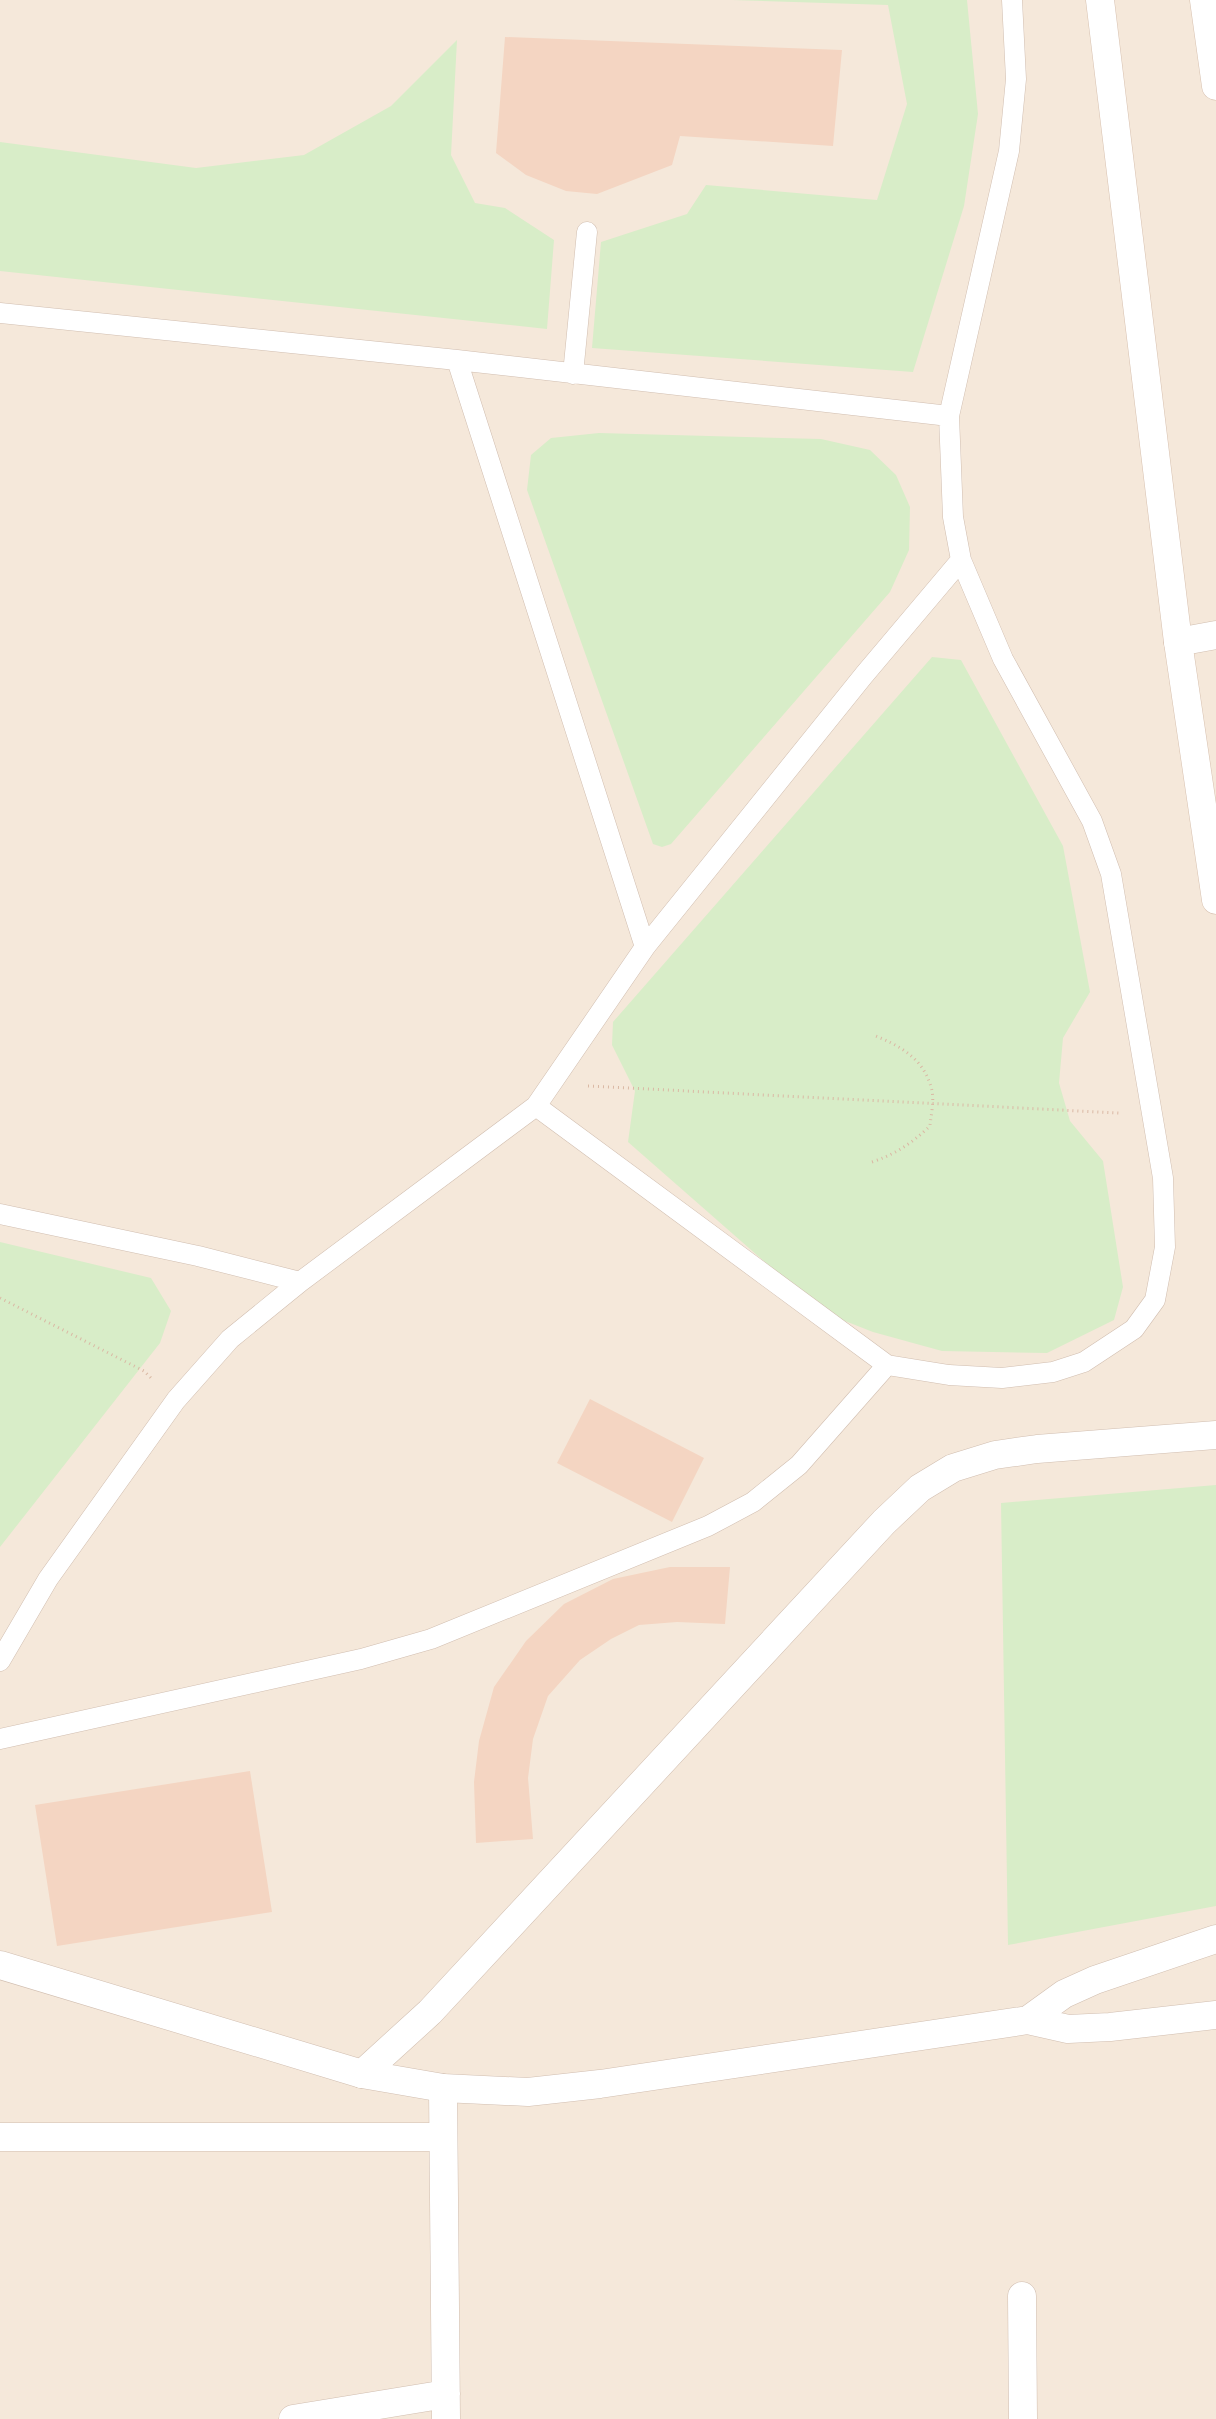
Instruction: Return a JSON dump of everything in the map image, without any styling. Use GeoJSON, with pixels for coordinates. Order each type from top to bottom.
{"type":"FeatureCollection","features":[{"type":"Feature","properties":{"kind":"street"},"geometry":{"type":"LineString","coordinates":[[1100,0],[1178,642],[1216,900]]}},
{"type":"Feature","properties":{"kind":"street"},"geometry":{"type":"LineString","coordinates":[[1204,0],[1216,86]]}},
{"type":"Feature","properties":{"kind":"street"},"geometry":{"type":"LineString","coordinates":[[1178,642],[1216,635]]}},
{"type":"Feature","properties":{"kind":"street"},"geometry":{"type":"LineString","coordinates":[[362,2074],[430,2012],[884,1522],[920,1488],[953,1468],[995,1455],[1037,1449],[1216,1435]]}},
{"type":"Feature","properties":{"kind":"street"},"geometry":{"type":"LineString","coordinates":[[1028,2020],[1064,1994],[1095,1980],[1216,1939]]}},
{"type":"Feature","properties":{"kind":"street"},"geometry":{"type":"LineString","coordinates":[[0,1965],[362,2074],[443,2088],[528,2092],[600,2084],[1028,2020],[1068,2029],[1110,2027],[1216,2015]]}},
{"type":"Feature","properties":{"kind":"street"},"geometry":{"type":"LineString","coordinates":[[293,2419],[446,2407],[443,2088]]}},
{"type":"Feature","properties":{"kind":"street"},"geometry":{"type":"LineString","coordinates":[[0,2137],[443,2137]]}},
{"type":"Feature","properties":{"kind":"street"},"geometry":{"type":"LineString","coordinates":[[1022,2296],[1023,2419]]}},
{"type":"Feature","properties":{"kind":"lane"},"geometry":{"type":"LineString","coordinates":[[536,1106],[887,1364],[949,1375],[1002,1378],[1053,1372],[1084,1362],[1134,1328],[1155,1300],[1165,1247],[1163,1178],[1108,865],[1092,821],[1003,659],[961,560],[952,517],[949,416],[1009,152],[1016,79],[1012,0]]}},
{"type":"Feature","properties":{"kind":"lane"},"geometry":{"type":"LineString","coordinates":[[573,374],[587,232]]}},
{"type":"Feature","properties":{"kind":"lane"},"geometry":{"type":"LineString","coordinates":[[0,313],[457,360],[949,416]]}},
{"type":"Feature","properties":{"kind":"lane"},"geometry":{"type":"LineString","coordinates":[[457,360],[645,947]]}},
{"type":"Feature","properties":{"kind":"lane"},"geometry":{"type":"LineString","coordinates":[[0,1661],[48,1579],[176,1400],[230,1339],[300,1282],[536,1106],[645,947],[864,675],[961,560]]}},
{"type":"Feature","properties":{"kind":"lane"},"geometry":{"type":"LineString","coordinates":[[0,1214],[198,1256],[300,1282]]}},
{"type":"Feature","properties":{"kind":"lane"},"geometry":{"type":"LineString","coordinates":[[0,1739],[360,1659],[431,1639],[708,1526],[753,1502],[799,1465],[887,1364]]}},
{"type":"Feature","properties":{"kind":"path"},"geometry":{"type":"LineString","coordinates":[[872,1162],[892,1155],[910,1145],[930,1126],[932,1103],[932,1088],[921,1067],[908,1052],[892,1042],[873,1035]]}},
{"type":"Feature","properties":{"kind":"path"},"geometry":{"type":"LineString","coordinates":[[552,1084],[1152,1114]]}},
{"type":"Feature","properties":{"kind":"path"},"geometry":{"type":"LineString","coordinates":[[0,1298],[144,1371],[176,1400]]}},
{"type":"Feature","properties":{"kind":"shaded area"},"geometry":{"type":"Polygon","coordinates":[[[0,0],[1216,0],[1216,2419],[0,2419],[0,0]]]}},
{"type":"Feature","properties":{"kind":"green space"},"geometry":{"type":"Polygon","coordinates":[[[732,0],[967,0],[978,114],[964,206],[913,372],[592,348],[601,242],[687,214],[706,185],[877,200],[907,104],[888,5],[732,0]]]}},
{"type":"Feature","properties":{"kind":"green space"},"geometry":{"type":"Polygon","coordinates":[[[457,40],[451,155],[475,203],[505,208],[554,240],[547,329],[0,271],[0,142],[196,168],[304,155],[391,106],[457,40]]]}},
{"type":"Feature","properties":{"kind":"green space"},"geometry":{"type":"Polygon","coordinates":[[[599,433],[821,439],[870,450],[896,475],[910,507],[909,550],[890,592],[671,844],[662,847],[653,844],[527,490],[531,455],[551,438],[599,433]]]}},
{"type":"Feature","properties":{"kind":"green space"},"geometry":{"type":"Polygon","coordinates":[[[932,657],[961,660],[1063,846],[1090,992],[1063,1038],[1059,1083],[1070,1121],[1103,1161],[1123,1287],[1114,1320],[1047,1353],[942,1351],[873,1332],[822,1312],[628,1142],[635,1091],[612,1045],[613,1022],[932,657]]]}},
{"type":"Feature","properties":{"kind":"green space"},"geometry":{"type":"Polygon","coordinates":[[[0,1242],[151,1278],[171,1311],[160,1343],[0,1547],[0,1242]]]}},
{"type":"Feature","properties":{"kind":"green space"},"geometry":{"type":"Polygon","coordinates":[[[1216,1485],[1216,1906],[1008,1945],[1001,1503],[1216,1485]]]}},
{"type":"Feature","properties":{"kind":"building"},"geometry":{"type":"Polygon","coordinates":[[[505,37],[842,50],[833,146],[680,136],[672,165],[597,194],[566,191],[526,175],[496,153],[505,37]]]}},
{"type":"Feature","properties":{"kind":"building"},"geometry":{"type":"Polygon","coordinates":[[[590,1399],[704,1458],[672,1522],[557,1463],[590,1399]]]}},
{"type":"Feature","properties":{"kind":"building"},"geometry":{"type":"Polygon","coordinates":[[[670,1567],[730,1567],[725,1624],[677,1622],[639,1625],[611,1639],[580,1660],[548,1696],[533,1739],[528,1778],[533,1839],[476,1843],[474,1782],[479,1741],[494,1687],[526,1641],[564,1604],[613,1579],[670,1567]]]}},
{"type":"Feature","properties":{"kind":"building"},"geometry":{"type":"Polygon","coordinates":[[[250,1771],[272,1912],[57,1946],[35,1805],[250,1771]]]}}]}
